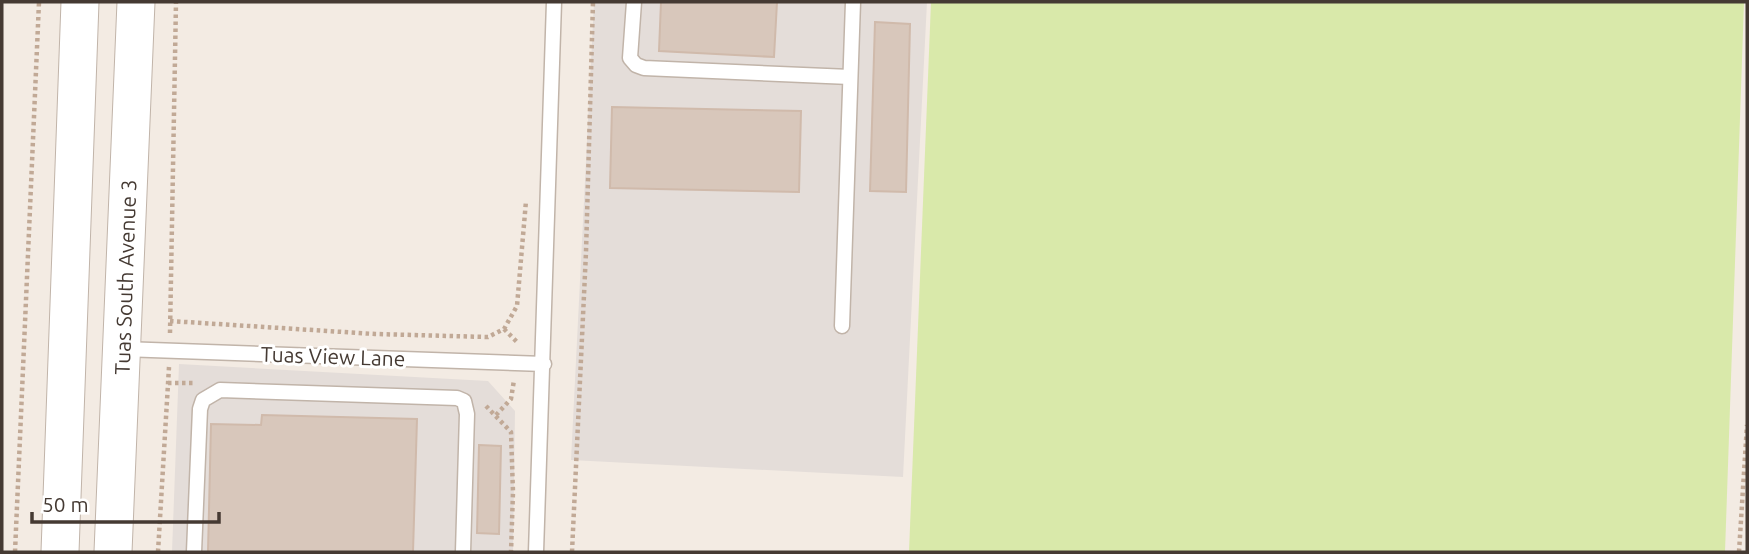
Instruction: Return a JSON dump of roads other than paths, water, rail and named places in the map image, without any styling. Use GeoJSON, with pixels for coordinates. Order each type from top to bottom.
{"type":"FeatureCollection","features":[{"type":"Feature","properties":{"kind":"street"},"geometry":{"type":"LineString","coordinates":[[60,552],[80,2]]}},
{"type":"Feature","properties":{"kind":"street","name":"Tuas South Avenue 3"},"geometry":{"type":"LineString","coordinates":[[113,552],[136,2]]}},
{"type":"Feature","properties":{"kind":"lane"},"geometry":{"type":"LineString","coordinates":[[536,552],[554,2]]}},
{"type":"Feature","properties":{"kind":"lane"},"geometry":{"type":"LineString","coordinates":[[634,2],[630,58],[636,65],[644,68],[850,78]]}},
{"type":"Feature","properties":{"kind":"lane"},"geometry":{"type":"LineString","coordinates":[[842,326],[853,2]]}},
{"type":"Feature","properties":{"kind":"lane","name":"Tuas View Lane"},"geometry":{"type":"LineString","coordinates":[[122,349],[544,364]]}},
{"type":"Feature","properties":{"kind":"lane"},"geometry":{"type":"LineString","coordinates":[[194,552],[200,409],[203,400],[220,390],[457,398],[464,401],[467,414],[463,552]]}}]}
